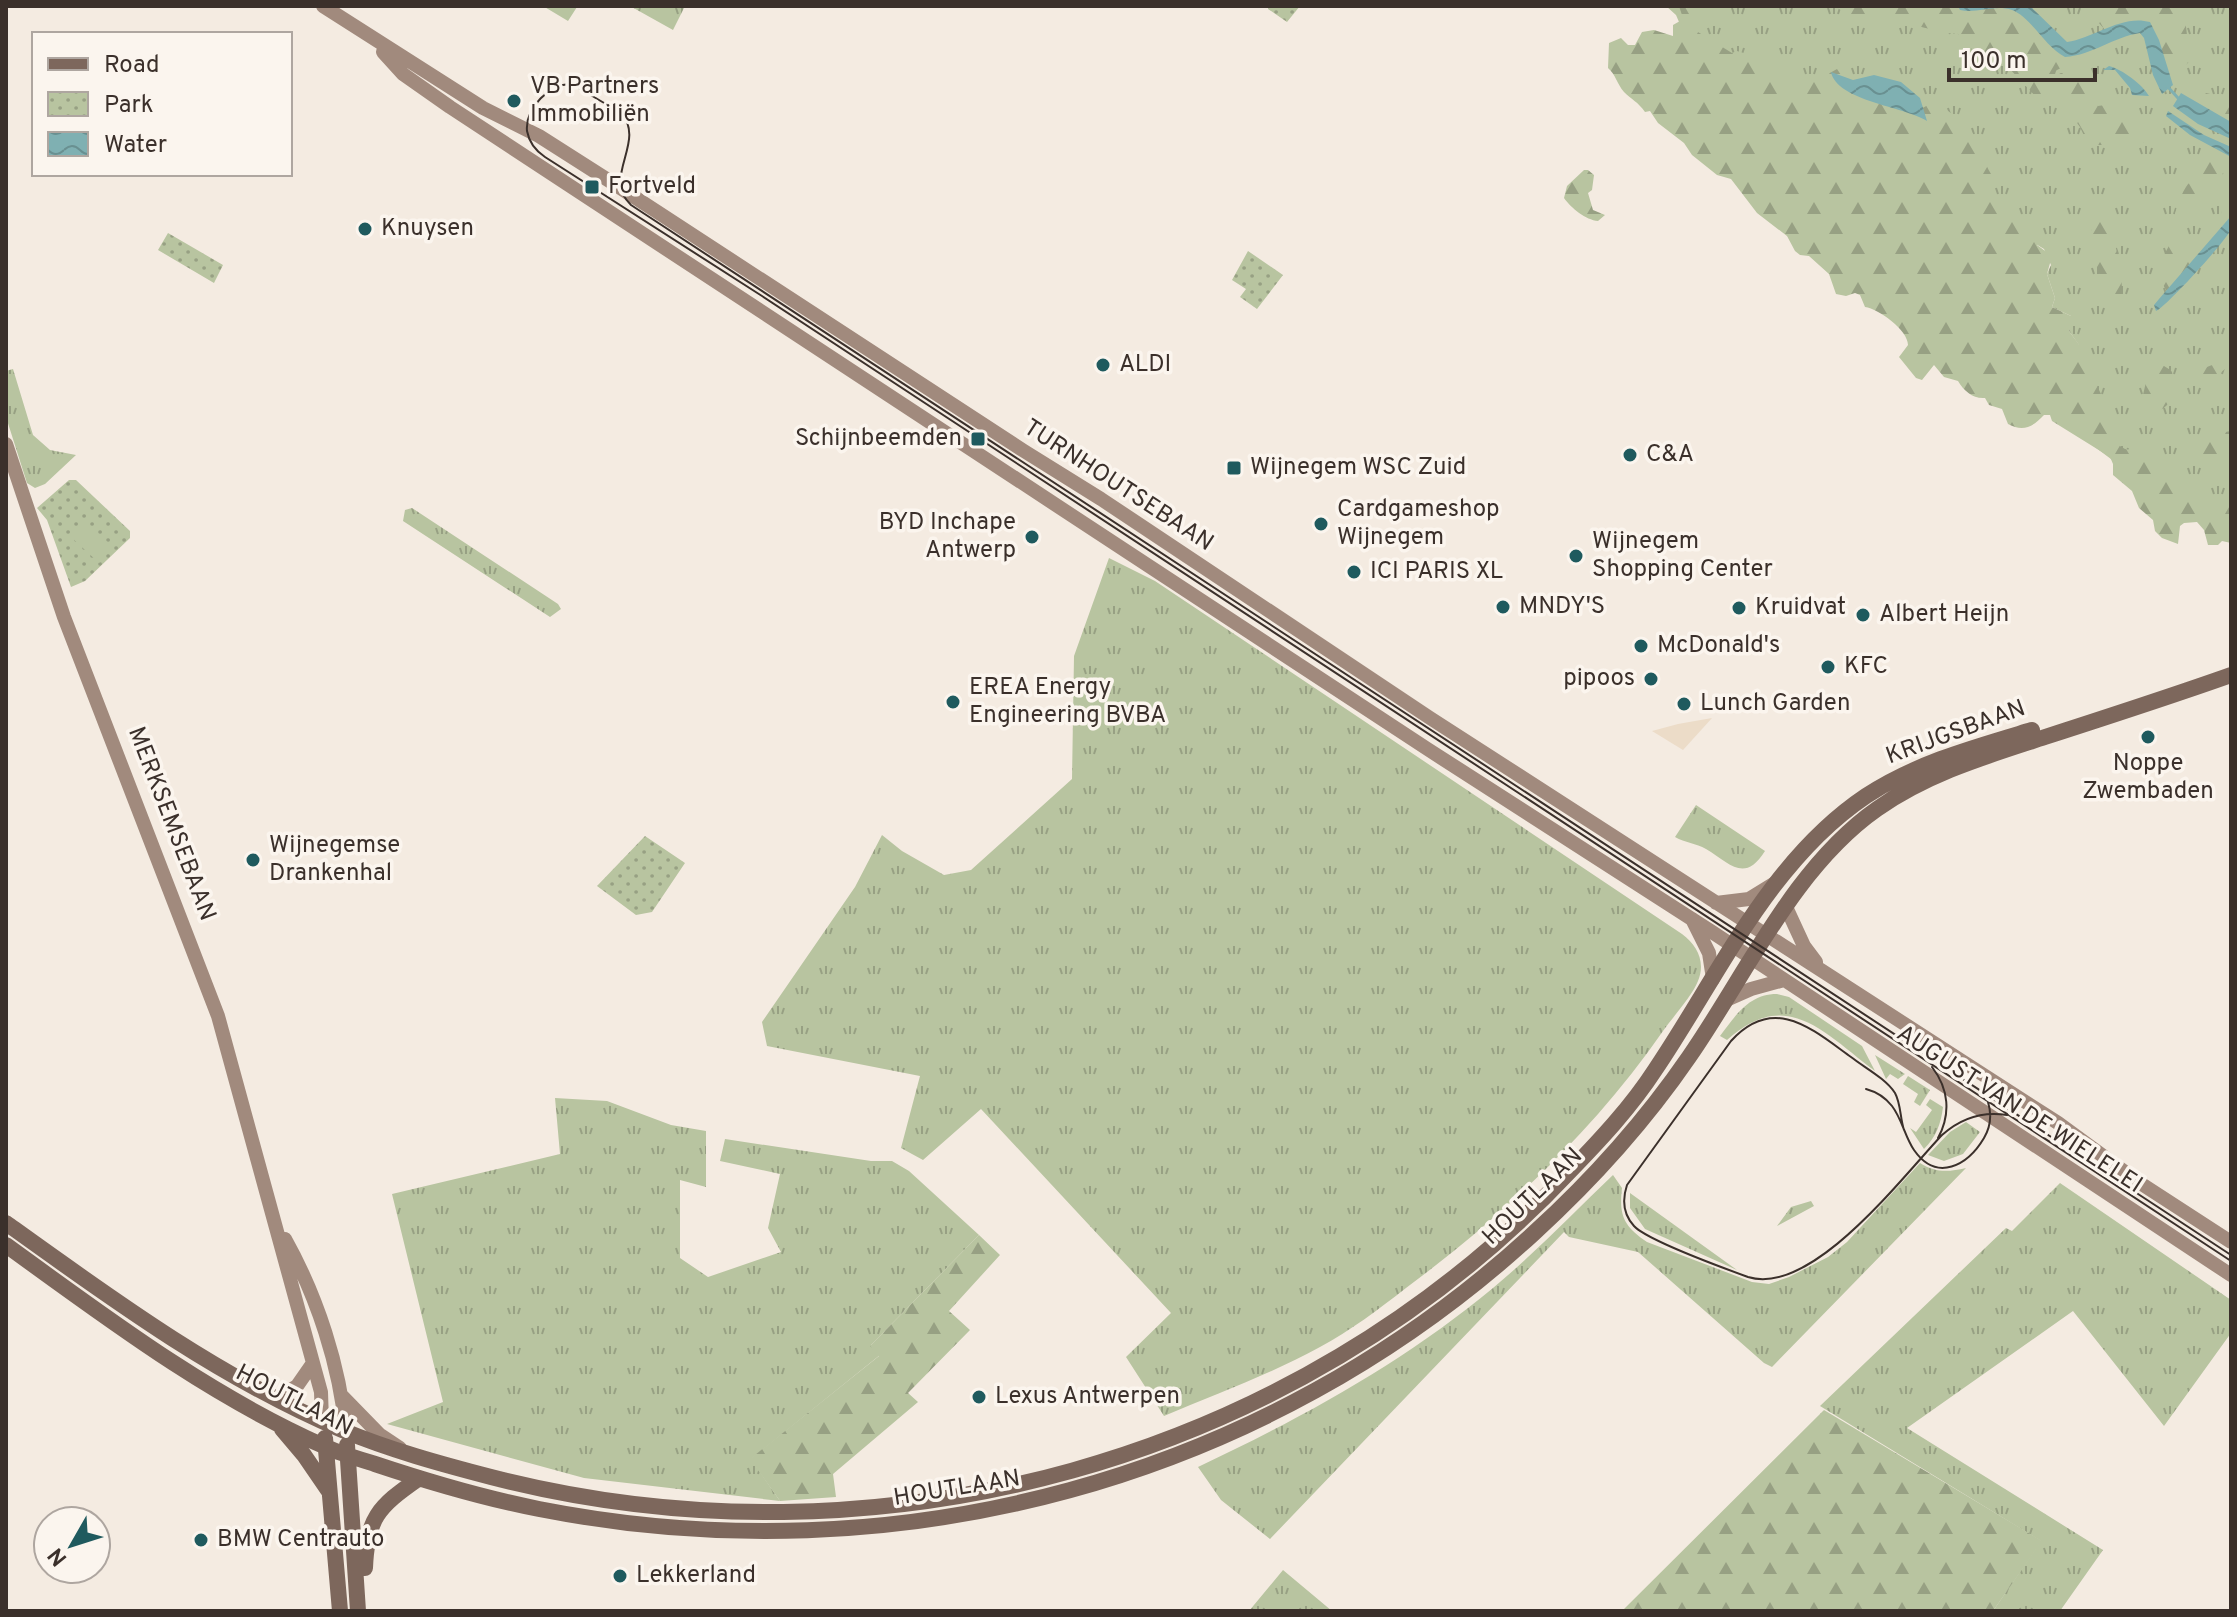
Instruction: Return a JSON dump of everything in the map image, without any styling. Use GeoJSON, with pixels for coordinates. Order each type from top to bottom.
{"type":"FeatureCollection","features":[{"type":"Feature","properties":{"kind":"main road","name":"TURNHOUTSEBAAN"},"geometry":{"type":"LineString","coordinates":[[323,6],[483,108],[539,136],[619,187],[1101,499],[1420,712],[1831,976]]}},
{"type":"Feature","properties":{"kind":"main road","name":"TURNHOUTSEBAAN"},"geometry":{"type":"LineString","coordinates":[[380,44],[384,54],[403,74],[450,107],[1752,959]]}},
{"type":"Feature","properties":{"kind":"main road"},"geometry":{"type":"LineString","coordinates":[[450,107],[459,92]]}},
{"type":"Feature","properties":{"kind":"main road","name":"MERKSEMSEBAAN"},"geometry":{"type":"LineString","coordinates":[[6,444],[64,617],[218,1016],[321,1392],[340,1611]]}},
{"type":"Feature","properties":{"kind":"main road","name":"KRIJGSBAAN"},"geometry":{"type":"LineString","coordinates":[[1748,925],[1782,878],[1838,817],[1899,777],[1961,752],[2231,663]]}},
{"type":"Feature","properties":{"kind":"main road","name":"KRIJGSBAAN"},"geometry":{"type":"LineString","coordinates":[[1767,937],[1815,866],[1848,833],[1873,812],[1924,781],[1991,755],[2231,675]]}},
{"type":"Feature","properties":{"kind":"main road"},"geometry":{"type":"LineString","coordinates":[[1716,903],[1749,899],[1782,878]]}},
{"type":"Feature","properties":{"kind":"main road"},"geometry":{"type":"LineString","coordinates":[[1786,907],[1804,946],[1831,976]]}},
{"type":"Feature","properties":{"kind":"main road"},"geometry":{"type":"LineString","coordinates":[[1692,919],[1709,953],[1713,979]]}},
{"type":"Feature","properties":{"kind":"main road","name":"HOUTLAAN"},"geometry":{"type":"LineString","coordinates":[[6,1223],[177,1344],[277,1398],[346,1432],[409,1454],[498,1479],[593,1500],[673,1510],[782,1514],[923,1503],[978,1494],[1091,1466],[1216,1419],[1319,1368],[1411,1309],[1482,1255],[1566,1176],[1619,1117],[1653,1074],[1748,925]]}},
{"type":"Feature","properties":{"kind":"main road","name":"HOUTLAAN"},"geometry":{"type":"LineString","coordinates":[[6,1245],[166,1358],[272,1419],[326,1447],[418,1479],[499,1501],[593,1519],[671,1529],[787,1532],[924,1522],[1041,1500],[1153,1465],[1262,1419],[1330,1383],[1422,1324],[1481,1279],[1551,1217],[1623,1141],[1687,1060],[1767,937]]}},
{"type":"Feature","properties":{"kind":"main road","name":"AUGUST VAN DE WIELELEI"},"geometry":{"type":"LineString","coordinates":[[1752,959],[2231,1275]]}},
{"type":"Feature","properties":{"kind":"main road","name":"AUGUST VAN DE WIELELEI"},"geometry":{"type":"LineString","coordinates":[[1831,976],[2058,1123],[2137,1181],[2231,1242]]}},
{"type":"Feature","properties":{"kind":"main road"},"geometry":{"type":"LineString","coordinates":[[1726,1000],[1784,980]]}},
{"type":"Feature","properties":{"kind":"main road","name":"MERKSEMSEBAAN"},"geometry":{"type":"LineString","coordinates":[[274,1227],[294,1255],[335,1366],[346,1432],[358,1603]]}},
{"type":"Feature","properties":{"kind":"main road"},"geometry":{"type":"LineString","coordinates":[[277,1398],[297,1386],[313,1363]]}},
{"type":"Feature","properties":{"kind":"main road"},"geometry":{"type":"LineString","coordinates":[[341,1395],[379,1434],[409,1454]]}},
{"type":"Feature","properties":{"kind":"main road"},"geometry":{"type":"LineString","coordinates":[[272,1419],[304,1455],[329,1492]]}},
{"type":"Feature","properties":{"kind":"main road"},"geometry":{"type":"LineString","coordinates":[[358,1603],[365,1577],[368,1532],[374,1519],[388,1502],[418,1479]]}},
{"type":"Feature","properties":{"kind":"green space"},"geometry":{"type":"Polygon","coordinates":[[[543,6],[574,6],[577,7],[568,21],[543,6]]]}},
{"type":"Feature","properties":{"kind":"green space"},"geometry":{"type":"Polygon","coordinates":[[[630,6],[680,6],[684,8],[673,30],[630,6]]]}},
{"type":"Feature","properties":{"kind":"green space"},"geometry":{"type":"Polygon","coordinates":[[[1268,6],[1300,6],[1287,22],[1268,6]]]}},
{"type":"Feature","properties":{"kind":"green space"},"geometry":{"type":"Polygon","coordinates":[[[1666,6],[2231,6],[2231,528],[2127,471],[2060,421],[2079,345],[2069,331],[2071,316],[2052,307],[2055,298],[2047,274],[2051,265],[2044,249],[1682,29],[1676,15],[1666,6]]]}},
{"type":"Feature","properties":{"kind":"green space"},"geometry":{"type":"Polygon","coordinates":[[[1679,6],[1715,6],[1706,12],[1704,18],[1693,22],[1682,15],[1679,6]]]}},
{"type":"Feature","properties":{"kind":"green space"},"geometry":{"type":"Polygon","coordinates":[[[1835,6],[2024,6],[2070,55],[2065,66],[2055,71],[2055,76],[2061,73],[2076,75],[2098,106],[2105,105],[2123,120],[2154,121],[2152,138],[2134,147],[2087,142],[2069,112],[2070,103],[2054,92],[2044,100],[2037,98],[2008,67],[2005,59],[1996,61],[1988,54],[1974,52],[1961,34],[1884,22],[1873,14],[1866,21],[1858,20],[1853,14],[1846,14],[1835,6]]]}},
{"type":"Feature","properties":{"kind":"green space"},"geometry":{"type":"Polygon","coordinates":[[[2121,6],[2177,6],[2185,18],[2190,61],[2169,80],[2153,33],[2106,31],[2098,22],[2103,11],[2121,6]]]}},
{"type":"Feature","properties":{"kind":"green space"},"geometry":{"type":"Polygon","coordinates":[[[1680,21],[1732,53],[1737,51],[1764,59],[1781,76],[1819,79],[1837,69],[1843,78],[1919,110],[1938,103],[1963,123],[1976,138],[1991,174],[1986,181],[1989,192],[2016,208],[2039,238],[2037,245],[2052,256],[2047,274],[2055,298],[2052,307],[2071,316],[2073,321],[2069,331],[2090,362],[2111,418],[2115,443],[2137,451],[2162,476],[2183,476],[2201,493],[2231,508],[2231,543],[2222,541],[2218,545],[2208,545],[2204,530],[2197,522],[2180,526],[2178,544],[2162,538],[2155,531],[2153,520],[2139,508],[2132,491],[2113,475],[2110,457],[2052,421],[2050,415],[2044,415],[2028,427],[2018,428],[2008,424],[2002,409],[1989,405],[1985,398],[1969,394],[1958,381],[1944,377],[1934,365],[1922,380],[1916,378],[1899,357],[1908,345],[1898,327],[1885,316],[1865,307],[1860,295],[1836,294],[1829,274],[1809,256],[1795,251],[1787,236],[1757,213],[1731,179],[1717,175],[1658,123],[1650,111],[1645,112],[1622,89],[1608,68],[1609,43],[1621,38],[1628,45],[1635,45],[1642,32],[1654,30],[1673,36],[1673,25],[1680,21]]]}},
{"type":"Feature","properties":{"kind":"green space"},"geometry":{"type":"Polygon","coordinates":[[[2206,93],[2231,99],[2231,128],[2207,115],[2202,98],[2206,93]]]}},
{"type":"Feature","properties":{"kind":"green space"},"geometry":{"type":"Polygon","coordinates":[[[2218,146],[2231,150],[2231,159],[2225,162],[2225,172],[2204,188],[2195,214],[2178,226],[2173,223],[2182,195],[2191,181],[2200,175],[2218,146]]]}},
{"type":"Feature","properties":{"kind":"green space"},"geometry":{"type":"Polygon","coordinates":[[[1584,170],[1594,175],[1592,190],[1588,193],[1593,210],[1605,215],[1598,221],[1579,213],[1564,198],[1567,186],[1584,170]]]}},
{"type":"Feature","properties":{"kind":"green space"},"geometry":{"type":"Polygon","coordinates":[[[2231,199],[2231,233],[2226,232],[2222,236],[2213,230],[2213,223],[2221,214],[2222,204],[2231,199]]]}},
{"type":"Feature","properties":{"kind":"green space"},"geometry":{"type":"Polygon","coordinates":[[[2085,204],[2106,223],[2117,251],[2123,311],[2118,316],[2112,313],[2099,275],[2085,204]]]}},
{"type":"Feature","properties":{"kind":"green space"},"geometry":{"type":"Polygon","coordinates":[[[168,233],[223,265],[214,283],[158,250],[168,233]]]}},
{"type":"Feature","properties":{"kind":"green space"},"geometry":{"type":"Polygon","coordinates":[[[2208,236],[2213,243],[2193,267],[2189,286],[2169,294],[2160,269],[2170,244],[2189,244],[2199,237],[2208,236]]]}},
{"type":"Feature","properties":{"kind":"green space"},"geometry":{"type":"Polygon","coordinates":[[[1248,251],[1283,275],[1257,309],[1240,297],[1246,289],[1232,280],[1248,251]]]}},
{"type":"Feature","properties":{"kind":"green space"},"geometry":{"type":"Polygon","coordinates":[[[2220,362],[2225,369],[2209,382],[2203,382],[2199,370],[2220,362]]]}},
{"type":"Feature","properties":{"kind":"green space"},"geometry":{"type":"Polygon","coordinates":[[[2157,366],[2172,371],[2173,383],[2169,403],[2160,410],[2149,404],[2143,395],[2146,382],[2157,366]]]}},
{"type":"Feature","properties":{"kind":"green space"},"geometry":{"type":"Polygon","coordinates":[[[13,369],[33,435],[50,450],[76,455],[45,484],[35,488],[27,483],[6,417],[6,371],[13,369]]]}},
{"type":"Feature","properties":{"kind":"green space"},"geometry":{"type":"Polygon","coordinates":[[[2231,431],[2231,452],[2219,457],[2204,456],[2200,460],[2182,459],[2186,441],[2204,441],[2231,431]]]}},
{"type":"Feature","properties":{"kind":"green space"},"geometry":{"type":"Polygon","coordinates":[[[69,480],[76,480],[130,531],[130,538],[85,581],[71,587],[47,520],[37,508],[69,480]]]}},
{"type":"Feature","properties":{"kind":"green space"},"geometry":{"type":"Polygon","coordinates":[[[412,508],[558,604],[561,609],[550,617],[403,521],[405,510],[412,508]]]}},
{"type":"Feature","properties":{"kind":"green space"},"geometry":{"type":"Polygon","coordinates":[[[86,522],[113,547],[99,563],[72,538],[86,522]]]}},
{"type":"Feature","properties":{"kind":"green space"},"geometry":{"type":"Polygon","coordinates":[[[1109,558],[1155,581],[1682,934],[1696,949],[1701,967],[1698,981],[1687,1000],[1607,1103],[1545,1170],[1477,1232],[1385,1304],[1331,1341],[1263,1375],[1164,1416],[1126,1357],[1171,1313],[981,1109],[923,1160],[901,1148],[920,1076],[767,1046],[762,1022],[855,887],[882,835],[902,851],[944,875],[971,870],[1072,779],[1074,656],[1109,558]]]}},
{"type":"Feature","properties":{"kind":"green space"},"geometry":{"type":"Polygon","coordinates":[[[1696,805],[1765,851],[1750,867],[1743,869],[1702,847],[1675,837],[1696,805]]]}},
{"type":"Feature","properties":{"kind":"green space"},"geometry":{"type":"Polygon","coordinates":[[[645,836],[685,863],[652,912],[636,915],[597,886],[645,836]]]}},
{"type":"Feature","properties":{"kind":"green space"},"geometry":{"type":"Polygon","coordinates":[[[1777,994],[1789,997],[1862,1046],[1875,1071],[1822,1030],[1787,1016],[1768,1017],[1748,1024],[1727,1040],[1720,1036],[1751,1002],[1777,994]]]}},
{"type":"Feature","properties":{"kind":"green space"},"geometry":{"type":"Polygon","coordinates":[[[1875,1055],[1905,1074],[1898,1079],[1890,1074],[1886,1079],[1875,1055]]]}},
{"type":"Feature","properties":{"kind":"green space"},"geometry":{"type":"Polygon","coordinates":[[[1908,1076],[1930,1090],[1920,1106],[1914,1102],[1918,1094],[1903,1084],[1908,1076]]]}},
{"type":"Feature","properties":{"kind":"green space"},"geometry":{"type":"Polygon","coordinates":[[[555,1098],[607,1101],[671,1125],[706,1131],[706,1187],[680,1180],[680,1258],[708,1277],[781,1252],[768,1228],[780,1174],[720,1161],[725,1139],[871,1161],[892,1161],[909,1171],[979,1235],[871,1345],[880,1355],[751,1459],[780,1501],[584,1478],[387,1424],[443,1402],[392,1194],[560,1154],[555,1098]]]}},
{"type":"Feature","properties":{"kind":"green space"},"geometry":{"type":"Polygon","coordinates":[[[1930,1099],[1943,1107],[1937,1130],[1924,1149],[1910,1128],[1916,1132],[1932,1110],[1926,1105],[1930,1099]]]}},
{"type":"Feature","properties":{"kind":"green space"},"geometry":{"type":"Polygon","coordinates":[[[1966,1122],[1980,1132],[1963,1154],[1944,1161],[1928,1155],[1950,1132],[1966,1122]]]}},
{"type":"Feature","properties":{"kind":"green space"},"geometry":{"type":"Polygon","coordinates":[[[1920,1163],[1942,1171],[1966,1168],[1772,1367],[1638,1252],[1569,1237],[1564,1232],[1270,1539],[1221,1500],[1198,1467],[1314,1408],[1424,1340],[1509,1275],[1613,1175],[1622,1188],[1624,1219],[1647,1242],[1752,1282],[1769,1284],[1828,1257],[1847,1242],[1920,1163]]]}},
{"type":"Feature","properties":{"kind":"green space"},"geometry":{"type":"Polygon","coordinates":[[[2060,1183],[2231,1300],[2231,1333],[2164,1426],[2073,1311],[1907,1428],[2103,1550],[2060,1611],[1993,1611],[2041,1541],[1820,1406],[2006,1228],[2012,1231],[2060,1183]]]}},
{"type":"Feature","properties":{"kind":"green space"},"geometry":{"type":"Polygon","coordinates":[[[1630,1193],[1737,1270],[1645,1229],[1630,1208],[1630,1193]]]}},
{"type":"Feature","properties":{"kind":"green space"},"geometry":{"type":"Polygon","coordinates":[[[1811,1201],[1814,1206],[1777,1226],[1791,1207],[1811,1201]]]}},
{"type":"Feature","properties":{"kind":"green space"},"geometry":{"type":"Polygon","coordinates":[[[979,1235],[1000,1255],[949,1311],[970,1330],[908,1393],[918,1402],[833,1474],[836,1497],[780,1501],[750,1459],[879,1356],[870,1346],[979,1235]]]}},
{"type":"Feature","properties":{"kind":"green space"},"geometry":{"type":"Polygon","coordinates":[[[1824,1410],[2042,1541],[1993,1611],[1622,1611],[1824,1410]]]}},
{"type":"Feature","properties":{"kind":"green space"},"geometry":{"type":"Polygon","coordinates":[[[1283,1570],[1332,1611],[1249,1611],[1283,1570]]]}},
{"type":"Feature","properties":{"kind":"shaded area"},"geometry":{"type":"Polygon","coordinates":[[[1712,718],[1683,750],[1652,731],[1678,724],[1712,718]]]}},
{"type":"Feature","properties":{"kind":"water"},"geometry":{"type":"Polygon","coordinates":[[[1958,6],[2030,6],[2067,42],[2129,21],[2150,22],[2173,85],[2162,94],[2140,33],[2065,57],[2012,10],[1966,11],[1958,6]]]}},
{"type":"Feature","properties":{"kind":"water"},"geometry":{"type":"Polygon","coordinates":[[[2109,66],[2132,78],[2149,96],[2132,95],[2115,70],[2103,70],[2109,66]]]}},
{"type":"Feature","properties":{"kind":"water"},"geometry":{"type":"Polygon","coordinates":[[[1831,72],[1853,80],[1874,75],[1901,82],[1920,98],[1927,121],[1845,90],[1831,72]]]}},
{"type":"Feature","properties":{"kind":"water"},"geometry":{"type":"Polygon","coordinates":[[[2181,93],[2231,122],[2231,139],[2198,124],[2173,106],[2181,93]]]}},
{"type":"Feature","properties":{"kind":"water"},"geometry":{"type":"Polygon","coordinates":[[[2168,111],[2204,135],[2231,147],[2231,157],[2190,135],[2166,116],[2168,111]]]}},
{"type":"Feature","properties":{"kind":"water"},"geometry":{"type":"Polygon","coordinates":[[[2231,216],[2231,229],[2219,246],[2156,311],[2154,305],[2231,216]]]}},
{"type":"Feature","properties":{"kind":"waterway"},"geometry":{"type":"LineString","coordinates":[[2167,86],[2178,98]]}},
{"type":"Feature","properties":{"kind":"tram line"},"geometry":{"type":"LineString","coordinates":[[2231,1255],[631,205],[620,183],[629,136],[628,124],[621,113],[572,84],[555,88],[540,98],[530,114],[527,131],[533,146],[545,157],[762,296],[2231,1261]]}},
{"type":"Feature","properties":{"kind":"tram line"},"geometry":{"type":"LineString","coordinates":[[1904,1130],[1897,1097],[1880,1078],[1807,1027],[1778,1018],[1762,1020],[1747,1027],[1731,1041],[1627,1185],[1624,1196],[1626,1212],[1634,1226],[1670,1246],[1748,1277],[1773,1278],[1800,1269],[1827,1252],[1880,1203],[1949,1129],[1980,1115],[2007,1115]]}},
{"type":"Feature","properties":{"kind":"tram line"},"geometry":{"type":"LineString","coordinates":[[1932,1067],[1942,1084],[1946,1102],[1945,1120],[1938,1138]]}},
{"type":"Feature","properties":{"kind":"tram line"},"geometry":{"type":"LineString","coordinates":[[1866,1089],[1880,1095],[1892,1106],[1911,1145],[1923,1160],[1942,1168],[1970,1156],[1984,1138],[1989,1125],[1988,1102]]}},
{"type":"Feature","properties":{"kind":"place","name":"VB Partners Immobiliën"},"geometry":{"type":"Point","coordinates":[514,101]}},
{"type":"Feature","properties":{"kind":"place","name":"Fortveld"},"geometry":{"type":"Point","coordinates":[592,187]}},
{"type":"Feature","properties":{"kind":"place","name":"Knuysen"},"geometry":{"type":"Point","coordinates":[365,229]}},
{"type":"Feature","properties":{"kind":"place","name":"ALDI"},"geometry":{"type":"Point","coordinates":[1103,365]}},
{"type":"Feature","properties":{"kind":"place","name":"Schijnbeemden"},"geometry":{"type":"Point","coordinates":[978,439]}},
{"type":"Feature","properties":{"kind":"place","name":"C&A"},"geometry":{"type":"Point","coordinates":[1630,455]}},
{"type":"Feature","properties":{"kind":"place","name":"Wijnegem WSC Zuid"},"geometry":{"type":"Point","coordinates":[1234,468]}},
{"type":"Feature","properties":{"kind":"place","name":"Cardgameshop Wijnegem"},"geometry":{"type":"Point","coordinates":[1321,524]}},
{"type":"Feature","properties":{"kind":"place","name":"BYD Inchape Antwerp"},"geometry":{"type":"Point","coordinates":[1032,537]}},
{"type":"Feature","properties":{"kind":"place","name":"Wijnegem Shopping Center"},"geometry":{"type":"Point","coordinates":[1576,556]}},
{"type":"Feature","properties":{"kind":"place","name":"ICI PARIS XL"},"geometry":{"type":"Point","coordinates":[1354,572]}},
{"type":"Feature","properties":{"kind":"place","name":"MNDY'S"},"geometry":{"type":"Point","coordinates":[1503,607]}},
{"type":"Feature","properties":{"kind":"place","name":"Kruidvat"},"geometry":{"type":"Point","coordinates":[1739,608]}},
{"type":"Feature","properties":{"kind":"place","name":"Albert Heijn"},"geometry":{"type":"Point","coordinates":[1863,615]}},
{"type":"Feature","properties":{"kind":"place","name":"McDonald's"},"geometry":{"type":"Point","coordinates":[1641,646]}},
{"type":"Feature","properties":{"kind":"place","name":"KFC"},"geometry":{"type":"Point","coordinates":[1828,667]}},
{"type":"Feature","properties":{"kind":"place","name":"pipoos"},"geometry":{"type":"Point","coordinates":[1651,679]}},
{"type":"Feature","properties":{"kind":"place","name":"EREA Energy Engineering BVBA"},"geometry":{"type":"Point","coordinates":[953,702]}},
{"type":"Feature","properties":{"kind":"place","name":"Lunch Garden"},"geometry":{"type":"Point","coordinates":[1684,704]}},
{"type":"Feature","properties":{"kind":"place","name":"Noppe Zwembaden"},"geometry":{"type":"Point","coordinates":[2148,737]}},
{"type":"Feature","properties":{"kind":"place","name":"Wijnegemse Drankenhal"},"geometry":{"type":"Point","coordinates":[253,860]}},
{"type":"Feature","properties":{"kind":"place","name":"Lexus Antwerpen"},"geometry":{"type":"Point","coordinates":[979,1397]}},
{"type":"Feature","properties":{"kind":"place","name":"BMW Centrauto"},"geometry":{"type":"Point","coordinates":[201,1540]}},
{"type":"Feature","properties":{"kind":"place","name":"Lekkerland"},"geometry":{"type":"Point","coordinates":[620,1576]}}]}
